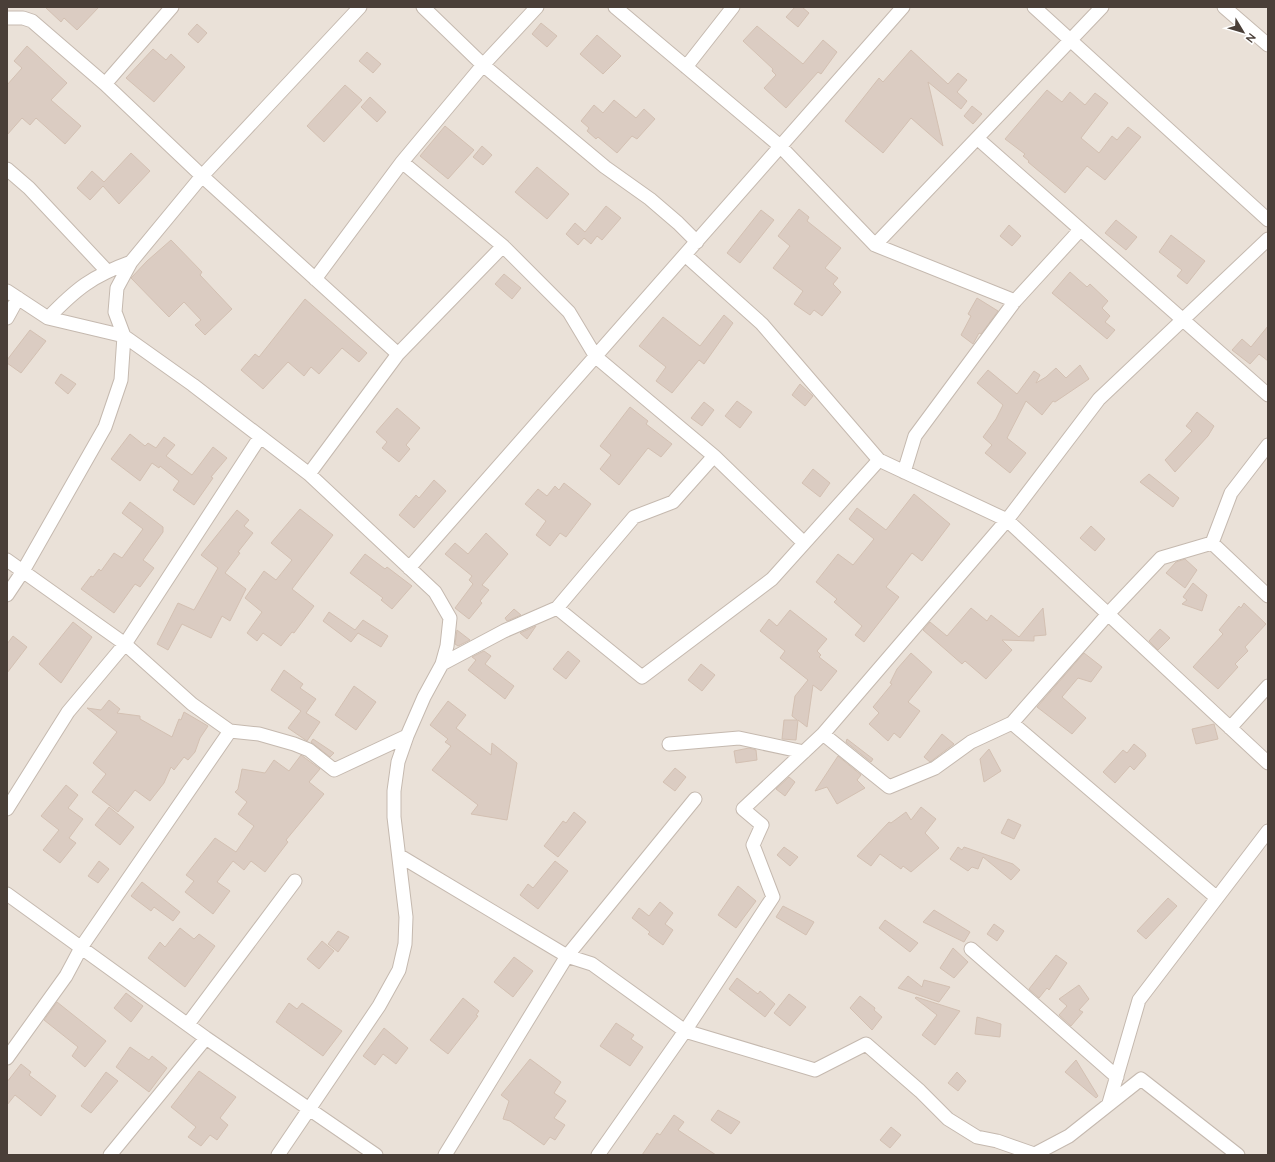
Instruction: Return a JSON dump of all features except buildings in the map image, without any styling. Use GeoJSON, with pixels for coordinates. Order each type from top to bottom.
{"type":"FeatureCollection","features":[{"type":"Feature","properties":{"kind":"street"},"geometry":{"type":"LineString","coordinates":[[105,84],[172,7]]}},
{"type":"Feature","properties":{"kind":"street"},"geometry":{"type":"LineString","coordinates":[[7,595],[23,571],[105,427],[121,380],[124,336],[116,312],[115,298],[117,288],[131,262],[202,176],[360,7]]}},
{"type":"Feature","properties":{"kind":"street"},"geometry":{"type":"LineString","coordinates":[[423,7],[483,65],[605,167],[650,199],[697,242]]}},
{"type":"Feature","properties":{"kind":"street"},"geometry":{"type":"LineString","coordinates":[[315,279],[402,162],[483,65],[537,7]]}},
{"type":"Feature","properties":{"kind":"street"},"geometry":{"type":"LineString","coordinates":[[615,7],[780,146],[875,244],[1015,300]]}},
{"type":"Feature","properties":{"kind":"street"},"geometry":{"type":"LineString","coordinates":[[686,67],[733,7]]}},
{"type":"Feature","properties":{"kind":"street"},"geometry":{"type":"LineString","coordinates":[[409,568],[903,7]]}},
{"type":"Feature","properties":{"kind":"street"},"geometry":{"type":"LineString","coordinates":[[1034,7],[1268,220]]}},
{"type":"Feature","properties":{"kind":"street"},"geometry":{"type":"LineString","coordinates":[[875,244],[1102,7]]}},
{"type":"Feature","properties":{"kind":"street"},"geometry":{"type":"LineString","coordinates":[[1224,7],[1266,41]]}},
{"type":"Feature","properties":{"kind":"street"},"geometry":{"type":"LineString","coordinates":[[7,18],[23,18],[32,22],[105,84],[202,176],[398,354]]}},
{"type":"Feature","properties":{"kind":"street"},"geometry":{"type":"LineString","coordinates":[[977,138],[1182,321],[1268,395]]}},
{"type":"Feature","properties":{"kind":"street"},"geometry":{"type":"LineString","coordinates":[[402,162],[503,246],[569,312],[596,357],[714,456],[804,543]]}},
{"type":"Feature","properties":{"kind":"street"},"geometry":{"type":"LineString","coordinates":[[7,169],[29,188],[107,271]]}},
{"type":"Feature","properties":{"kind":"street"},"geometry":{"type":"LineString","coordinates":[[904,472],[915,436],[1015,300],[1080,230]]}},
{"type":"Feature","properties":{"kind":"street"},"geometry":{"type":"LineString","coordinates":[[598,1155],[685,1031],[772,897],[753,846],[762,826],[743,809],[823,734],[1007,520],[1099,399],[1268,239]]}},
{"type":"Feature","properties":{"kind":"street"},"geometry":{"type":"LineString","coordinates":[[309,474],[398,354],[503,246]]}},
{"type":"Feature","properties":{"kind":"street"},"geometry":{"type":"LineString","coordinates":[[685,255],[762,324],[879,460],[1007,520],[1268,763]]}},
{"type":"Feature","properties":{"kind":"street"},"geometry":{"type":"LineString","coordinates":[[48,318],[78,289],[107,271],[131,262]]}},
{"type":"Feature","properties":{"kind":"street"},"geometry":{"type":"LineString","coordinates":[[7,318],[13,294],[48,318],[124,336],[309,474],[435,592],[450,618],[447,646],[442,664],[424,697],[407,736],[398,762],[394,791],[394,816],[400,856],[406,917],[405,944],[399,970],[379,1006],[278,1155]]}},
{"type":"Feature","properties":{"kind":"street"},"geometry":{"type":"LineString","coordinates":[[7,809],[68,712],[125,644],[260,437]]}},
{"type":"Feature","properties":{"kind":"street"},"geometry":{"type":"LineString","coordinates":[[1212,543],[1231,493],[1268,446]]}},
{"type":"Feature","properties":{"kind":"street"},"geometry":{"type":"LineString","coordinates":[[442,664],[504,630],[557,608],[634,517],[673,502],[714,456]]}},
{"type":"Feature","properties":{"kind":"street"},"geometry":{"type":"LineString","coordinates":[[557,608],[642,677],[772,579],[879,460]]}},
{"type":"Feature","properties":{"kind":"street"},"geometry":{"type":"LineString","coordinates":[[823,734],[889,786],[935,768],[971,742],[1012,723],[1108,614],[1161,558],[1212,543]]}},
{"type":"Feature","properties":{"kind":"street"},"geometry":{"type":"LineString","coordinates":[[1212,543],[1268,596]]}},
{"type":"Feature","properties":{"kind":"street"},"geometry":{"type":"LineString","coordinates":[[7,560],[125,644],[192,704],[230,731],[259,734],[294,744],[309,750],[334,770],[407,736]]}},
{"type":"Feature","properties":{"kind":"street"},"geometry":{"type":"LineString","coordinates":[[1230,728],[1268,686]]}},
{"type":"Feature","properties":{"kind":"street"},"geometry":{"type":"LineString","coordinates":[[1012,723],[1217,898]]}},
{"type":"Feature","properties":{"kind":"street"},"geometry":{"type":"LineString","coordinates":[[7,1058],[66,976],[82,946],[230,731]]}},
{"type":"Feature","properties":{"kind":"street"},"geometry":{"type":"LineString","coordinates":[[669,744],[739,738],[804,752]]}},
{"type":"Feature","properties":{"kind":"street"},"geometry":{"type":"LineString","coordinates":[[445,1155],[567,956],[694,798]]}},
{"type":"Feature","properties":{"kind":"street"},"geometry":{"type":"LineString","coordinates":[[1109,1103],[1139,1000],[1268,831]]}},
{"type":"Feature","properties":{"kind":"street"},"geometry":{"type":"LineString","coordinates":[[400,856],[567,956],[592,964],[685,1031],[815,1070],[866,1044],[920,1091],[948,1119],[977,1136],[997,1141],[1033,1155],[1069,1136],[1141,1079],[1238,1155]]}},
{"type":"Feature","properties":{"kind":"street"},"geometry":{"type":"LineString","coordinates":[[188,1024],[295,881]]}},
{"type":"Feature","properties":{"kind":"street"},"geometry":{"type":"LineString","coordinates":[[7,894],[82,946],[206,1038],[376,1155]]}},
{"type":"Feature","properties":{"kind":"street"},"geometry":{"type":"LineString","coordinates":[[971,949],[1116,1077]]}},
{"type":"Feature","properties":{"kind":"street"},"geometry":{"type":"LineString","coordinates":[[110,1155],[206,1038]]}},
{"type":"Feature","properties":{"kind":"shaded area"},"geometry":{"type":"Polygon","coordinates":[[[7,7],[1268,7],[1268,1155],[7,1155],[7,7]]]}}]}
